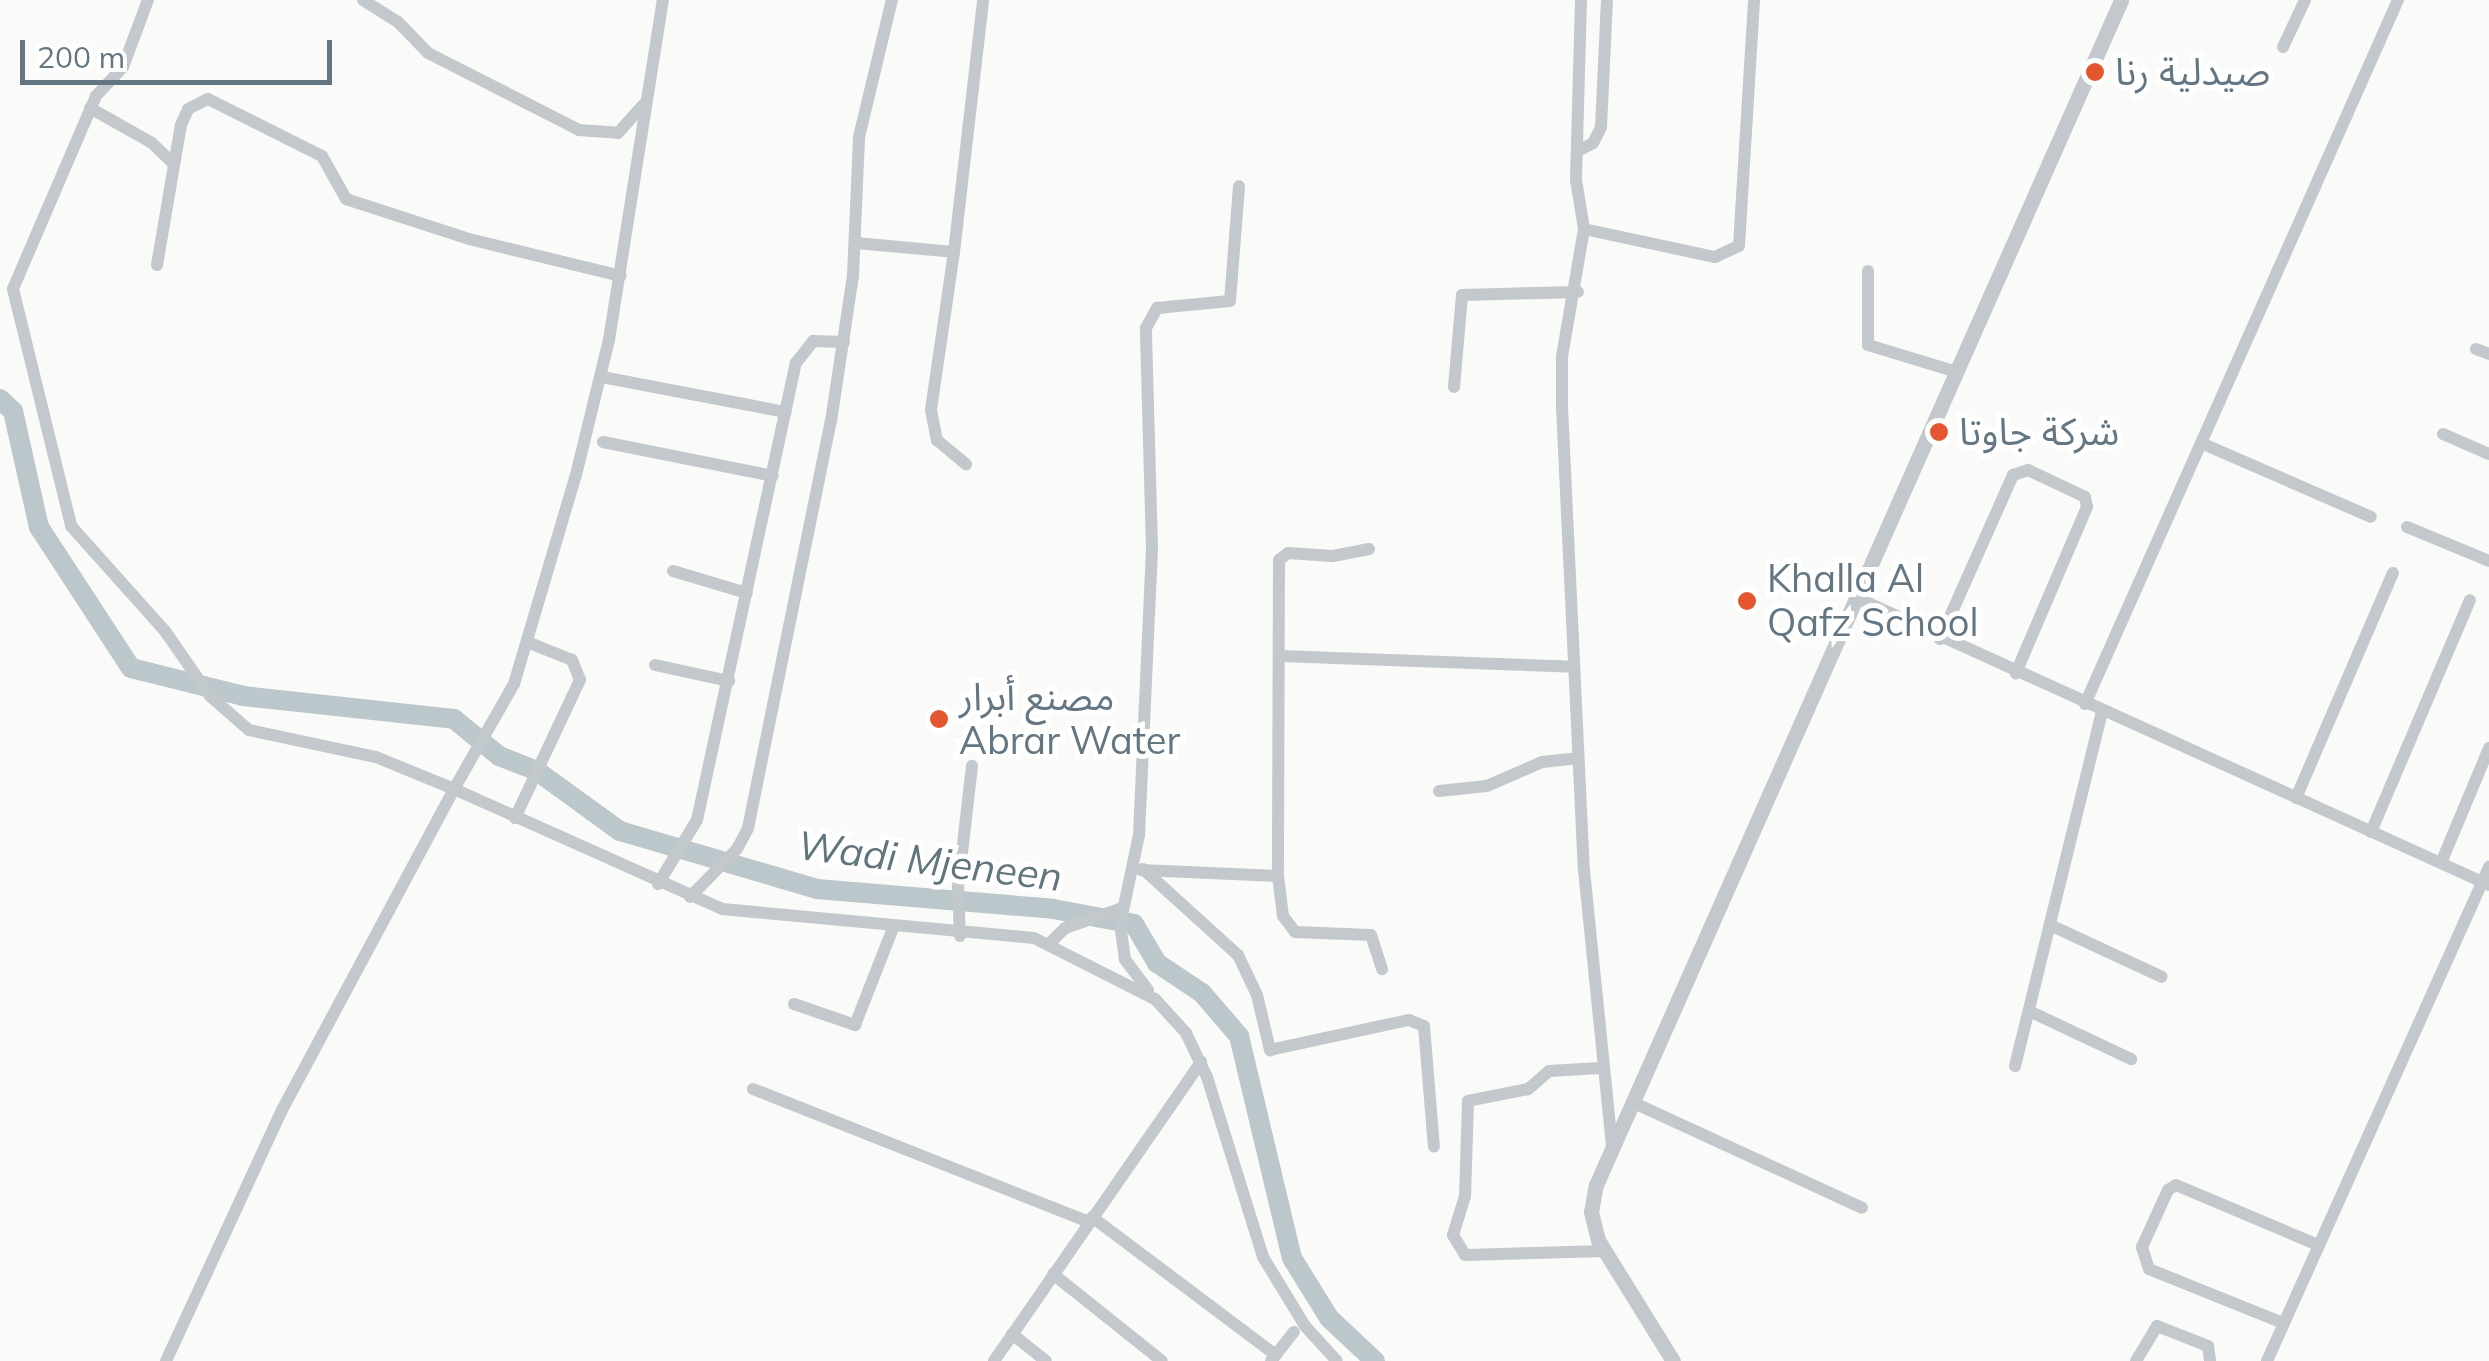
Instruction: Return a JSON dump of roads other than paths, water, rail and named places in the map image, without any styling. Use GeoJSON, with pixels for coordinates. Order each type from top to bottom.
{"type":"FeatureCollection","features":[{"type":"Feature","properties":{"kind":"street"},"geometry":{"type":"LineString","coordinates":[[148,0],[124,67],[90,108],[6,294],[71,526],[164,631],[210,696],[237,722],[269,738],[376,757],[690,897],[764,918],[893,928],[960,928],[1050,943],[1156,999]]}},
{"type":"Feature","properties":{"kind":"street"},"geometry":{"type":"LineString","coordinates":[[364,0],[398,22],[428,53],[579,130],[618,134],[648,98]]}},
{"type":"Feature","properties":{"kind":"street"},"geometry":{"type":"LineString","coordinates":[[166,1361],[282,1110],[474,751],[490,728],[528,642],[602,377],[662,0]]}},
{"type":"Feature","properties":{"kind":"street"},"geometry":{"type":"LineString","coordinates":[[690,897],[737,849],[748,828],[782,672],[844,342],[856,243],[859,138],[892,0]]}},
{"type":"Feature","properties":{"kind":"street"},"geometry":{"type":"LineString","coordinates":[[966,464],[937,440],[930,410],[954,252],[983,0]]}},
{"type":"Feature","properties":{"kind":"street"},"geometry":{"type":"LineString","coordinates":[[1581,0],[1577,211],[1584,229],[1578,292],[1562,356],[1578,758],[1600,1068],[1612,1147]]}},
{"type":"Feature","properties":{"kind":"street"},"geometry":{"type":"LineString","coordinates":[[1578,151],[1594,143],[1601,128],[1607,0]]}},
{"type":"Feature","properties":{"kind":"street"},"geometry":{"type":"LineString","coordinates":[[1584,229],[1716,257],[1739,246],[1754,0]]}},
{"type":"Feature","properties":{"kind":"street"},"geometry":{"type":"LineString","coordinates":[[1673,1361],[1605,1251],[1591,1212],[1612,1147],[2121,0]]}},
{"type":"Feature","properties":{"kind":"street"},"geometry":{"type":"LineString","coordinates":[[2283,48],[2305,0]]}},
{"type":"Feature","properties":{"kind":"street"},"geometry":{"type":"LineString","coordinates":[[2085,704],[2398,0]]}},
{"type":"Feature","properties":{"kind":"street"},"geometry":{"type":"LineString","coordinates":[[157,265],[172,162],[188,109],[219,102],[322,156],[346,198],[469,239],[620,276]]}},
{"type":"Feature","properties":{"kind":"street"},"geometry":{"type":"LineString","coordinates":[[90,108],[152,143],[172,162]]}},
{"type":"Feature","properties":{"kind":"street"},"geometry":{"type":"LineString","coordinates":[[1239,186],[1230,300],[1157,308],[1146,328],[1152,550],[1139,871],[1120,909],[1120,926],[1130,969],[1201,1062],[1263,1257],[1305,1326],[1337,1361]]}},
{"type":"Feature","properties":{"kind":"street"},"geometry":{"type":"LineString","coordinates":[[856,243],[954,252]]}},
{"type":"Feature","properties":{"kind":"street"},"geometry":{"type":"LineString","coordinates":[[1868,271],[1868,344],[1956,372]]}},
{"type":"Feature","properties":{"kind":"street"},"geometry":{"type":"LineString","coordinates":[[1454,387],[1462,295],[1578,292]]}},
{"type":"Feature","properties":{"kind":"street"},"geometry":{"type":"LineString","coordinates":[[658,884],[686,842],[729,681],[786,412],[804,348],[813,341],[844,342]]}},
{"type":"Feature","properties":{"kind":"street"},"geometry":{"type":"LineString","coordinates":[[602,377],[786,412]]}},
{"type":"Feature","properties":{"kind":"street"},"geometry":{"type":"LineString","coordinates":[[2443,434],[2489,454]]}},
{"type":"Feature","properties":{"kind":"street"},"geometry":{"type":"LineString","coordinates":[[603,442],[773,476]]}},
{"type":"Feature","properties":{"kind":"street"},"geometry":{"type":"LineString","coordinates":[[2201,443],[2371,517]]}},
{"type":"Feature","properties":{"kind":"street"},"geometry":{"type":"LineString","coordinates":[[1940,639],[2013,475],[2028,470],[2084,497],[2088,507],[2016,673]]}},
{"type":"Feature","properties":{"kind":"street"},"geometry":{"type":"LineString","coordinates":[[2407,527],[2489,561]]}},
{"type":"Feature","properties":{"kind":"street"},"geometry":{"type":"LineString","coordinates":[[1369,550],[1283,554],[1278,876],[1283,916],[1295,932],[1371,935],[1382,969]]}},
{"type":"Feature","properties":{"kind":"street"},"geometry":{"type":"LineString","coordinates":[[673,571],[747,592]]}},
{"type":"Feature","properties":{"kind":"street"},"geometry":{"type":"LineString","coordinates":[[2296,798],[2393,572]]}},
{"type":"Feature","properties":{"kind":"street"},"geometry":{"type":"LineString","coordinates":[[1855,597],[1940,639],[2486,884]]}},
{"type":"Feature","properties":{"kind":"street"},"geometry":{"type":"LineString","coordinates":[[2372,832],[2470,600]]}},
{"type":"Feature","properties":{"kind":"street"},"geometry":{"type":"LineString","coordinates":[[515,818],[548,756],[580,671],[572,660],[528,642]]}},
{"type":"Feature","properties":{"kind":"street"},"geometry":{"type":"LineString","coordinates":[[1280,656],[1574,667]]}},
{"type":"Feature","properties":{"kind":"street"},"geometry":{"type":"LineString","coordinates":[[655,665],[729,681]]}},
{"type":"Feature","properties":{"kind":"street"},"geometry":{"type":"LineString","coordinates":[[2015,1066],[2102,712]]}},
{"type":"Feature","properties":{"kind":"street"},"geometry":{"type":"LineString","coordinates":[[2441,863],[2489,748]]}},
{"type":"Feature","properties":{"kind":"street"},"geometry":{"type":"LineString","coordinates":[[1438,791],[1487,786],[1542,762],[1578,758]]}},
{"type":"Feature","properties":{"kind":"street"},"geometry":{"type":"LineString","coordinates":[[960,928],[958,888],[972,766]]}},
{"type":"Feature","properties":{"kind":"street"},"geometry":{"type":"LineString","coordinates":[[2266,1361],[2486,884],[2489,867]]}},
{"type":"Feature","properties":{"kind":"street"},"geometry":{"type":"LineString","coordinates":[[1139,871],[1278,876]]}},
{"type":"Feature","properties":{"kind":"street"},"geometry":{"type":"LineString","coordinates":[[1139,871],[1238,955],[1258,995],[1270,1050],[1409,1020],[1424,1026],[1434,1148]]}},
{"type":"Feature","properties":{"kind":"street"},"geometry":{"type":"LineString","coordinates":[[1050,943],[1098,916],[1120,909]]}},
{"type":"Feature","properties":{"kind":"street"},"geometry":{"type":"LineString","coordinates":[[2050,925],[2162,977]]}},
{"type":"Feature","properties":{"kind":"street"},"geometry":{"type":"LineString","coordinates":[[794,1004],[855,1025],[893,928]]}},
{"type":"Feature","properties":{"kind":"street"},"geometry":{"type":"LineString","coordinates":[[2029,1011],[2131,1059]]}},
{"type":"Feature","properties":{"kind":"street"},"geometry":{"type":"LineString","coordinates":[[994,1361],[1201,1062]]}},
{"type":"Feature","properties":{"kind":"street"},"geometry":{"type":"LineString","coordinates":[[1600,1068],[1549,1070],[1528,1089],[1468,1100],[1465,1196],[1453,1235],[1465,1254],[1605,1251]]}},
{"type":"Feature","properties":{"kind":"street"},"geometry":{"type":"LineString","coordinates":[[753,1090],[1090,1220],[1273,1358],[1294,1332]]}},
{"type":"Feature","properties":{"kind":"street"},"geometry":{"type":"LineString","coordinates":[[1632,1102],[1862,1208]]}},
{"type":"Feature","properties":{"kind":"street"},"geometry":{"type":"LineString","coordinates":[[2283,1324],[2149,1269],[2142,1247],[2161,1204],[2176,1186],[2318,1245]]}},
{"type":"Feature","properties":{"kind":"street"},"geometry":{"type":"LineString","coordinates":[[1053,1274],[1162,1361]]}},
{"type":"Feature","properties":{"kind":"street"},"geometry":{"type":"LineString","coordinates":[[2136,1361],[2150,1330],[2158,1326],[2208,1346],[2210,1361]]}},
{"type":"Feature","properties":{"kind":"street"},"geometry":{"type":"LineString","coordinates":[[1012,1334],[1046,1361]]}},
{"type":"Feature","properties":{"kind":"waterway","name":"Wadi Mjeneen"},"geometry":{"type":"LineString","coordinates":[[0,399],[13,411],[39,527],[131,668],[243,696],[454,719],[499,756],[537,771],[620,831],[817,889],[1053,909],[1134,924],[1157,963],[1202,993],[1239,1036],[1292,1258],[1329,1318],[1375,1361]]}},
{"type":"Feature","properties":{"kind":"place","name":"صيدلية رنا"},"geometry":{"type":"Point","coordinates":[2095,72]}},
{"type":"Feature","properties":{"kind":"place","name":"شركة جاوتا"},"geometry":{"type":"Point","coordinates":[1939,432]}},
{"type":"Feature","properties":{"kind":"place","name":"Khalla Al Qafz School"},"geometry":{"type":"Point","coordinates":[1747,601]}},
{"type":"Feature","properties":{"kind":"place","name":"مصنع أبرار Abrar Water"},"geometry":{"type":"Point","coordinates":[939,719]}}]}
